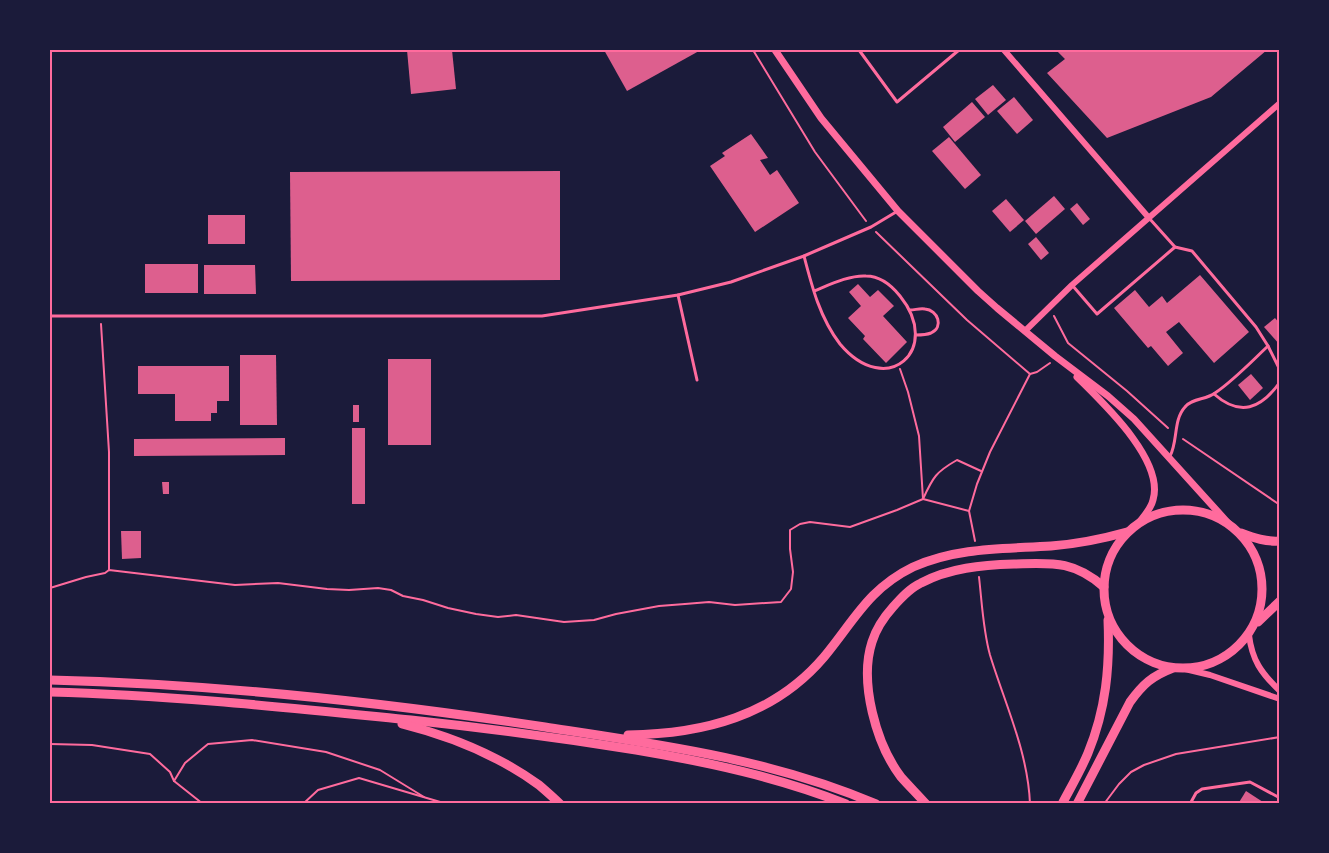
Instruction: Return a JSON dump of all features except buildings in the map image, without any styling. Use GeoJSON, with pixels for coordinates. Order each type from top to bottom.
{"type":"FeatureCollection","features":[{"type":"Feature","properties":{"kind":"main road"},"geometry":{"type":"LineString","coordinates":[[1190,510],[1204,512],[1229,524],[1249,544],[1261,570],[1263,584],[1260,612],[1249,634],[1239,646],[1221,659],[1200,667],[1173,668],[1155,664],[1140,656],[1115,630],[1105,601],[1106,572],[1110,557],[1118,544],[1127,532],[1138,524],[1163,512],[1190,510]]}},
{"type":"Feature","properties":{"kind":"main road"},"geometry":{"type":"LineString","coordinates":[[608,735],[646,735],[705,726],[755,711],[796,686],[812,671],[870,597],[896,577],[929,561],[970,551],[1082,543],[1127,532]]}},
{"type":"Feature","properties":{"kind":"main road"},"geometry":{"type":"LineString","coordinates":[[1240,533],[1260,540],[1280,541]]}},
{"type":"Feature","properties":{"kind":"main road"},"geometry":{"type":"LineString","coordinates":[[926,804],[900,776],[882,742],[871,703],[868,666],[872,643],[888,613],[900,599],[919,584],[957,570],[978,567],[1058,564],[1079,570],[1104,587]]}},
{"type":"Feature","properties":{"kind":"main road"},"geometry":{"type":"LineString","coordinates":[[1254,626],[1280,601]]}},
{"type":"Feature","properties":{"kind":"main road"},"geometry":{"type":"LineString","coordinates":[[1062,804],[1087,755],[1101,714],[1108,672],[1108,614]]}},
{"type":"Feature","properties":{"kind":"main road"},"geometry":{"type":"LineString","coordinates":[[1077,804],[1138,690],[1153,677],[1173,668]]}},
{"type":"Feature","properties":{"kind":"main road"},"geometry":{"type":"LineString","coordinates":[[50,680],[200,687],[334,699],[608,735],[725,757],[772,769],[825,784],[876,804]]}},
{"type":"Feature","properties":{"kind":"main road"},"geometry":{"type":"LineString","coordinates":[[50,692],[118,694],[270,705],[546,736],[723,766],[822,794],[846,804]]}},
{"type":"Feature","properties":{"kind":"main road"},"geometry":{"type":"LineString","coordinates":[[371,716],[425,730],[469,746],[538,785],[560,804]]}},
{"type":"Feature","properties":{"kind":"street"},"geometry":{"type":"LineString","coordinates":[[775,50],[821,117],[898,211],[978,291],[1134,419],[1229,524]]}},
{"type":"Feature","properties":{"kind":"street"},"geometry":{"type":"LineString","coordinates":[[1004,50],[1149,218]]}},
{"type":"Feature","properties":{"kind":"street"},"geometry":{"type":"LineString","coordinates":[[1024,331],[1072,285],[1280,103]]}},
{"type":"Feature","properties":{"kind":"street"},"geometry":{"type":"LineString","coordinates":[[1055,356],[1111,410],[1135,440],[1149,465],[1155,492],[1149,509],[1138,524]]}},
{"type":"Feature","properties":{"kind":"street"},"geometry":{"type":"LineString","coordinates":[[1249,634],[1250,647],[1259,669],[1280,691]]}},
{"type":"Feature","properties":{"kind":"street"},"geometry":{"type":"LineString","coordinates":[[1185,669],[1210,675],[1280,699]]}},
{"type":"Feature","properties":{"kind":"lane"},"geometry":{"type":"LineString","coordinates":[[859,50],[897,102],[959,50]]}},
{"type":"Feature","properties":{"kind":"lane"},"geometry":{"type":"LineString","coordinates":[[50,316],[542,316],[678,295],[731,282],[804,256],[871,227],[898,211]]}},
{"type":"Feature","properties":{"kind":"lane"},"geometry":{"type":"LineString","coordinates":[[1149,218],[1175,247],[1192,251],[1256,327],[1280,370]]}},
{"type":"Feature","properties":{"kind":"lane"},"geometry":{"type":"LineString","coordinates":[[1072,285],[1096,314],[1175,247]]}},
{"type":"Feature","properties":{"kind":"lane"},"geometry":{"type":"LineString","coordinates":[[804,256],[814,291],[821,313],[847,351],[876,369],[888,369],[899,365],[915,346],[916,335],[910,310],[891,286],[879,279],[866,276],[849,279],[814,291]]}},
{"type":"Feature","properties":{"kind":"lane"},"geometry":{"type":"LineString","coordinates":[[678,295],[697,380]]}},
{"type":"Feature","properties":{"kind":"lane"},"geometry":{"type":"LineString","coordinates":[[910,310],[928,309],[939,319],[937,328],[933,332],[916,335]]}},
{"type":"Feature","properties":{"kind":"lane"},"geometry":{"type":"LineString","coordinates":[[1169,458],[1173,450],[1180,416],[1185,406],[1214,394],[1268,346]]}},
{"type":"Feature","properties":{"kind":"lane"},"geometry":{"type":"LineString","coordinates":[[1214,394],[1227,404],[1246,409],[1260,403],[1280,382]]}},
{"type":"Feature","properties":{"kind":"lane"},"geometry":{"type":"LineString","coordinates":[[1190,804],[1196,793],[1202,789],[1250,782],[1280,798]]}},
{"type":"Feature","properties":{"kind":"path"},"geometry":{"type":"LineString","coordinates":[[1047,309],[1056,317],[1068,343],[1175,433],[1280,505]]}},
{"type":"Feature","properties":{"kind":"path"},"geometry":{"type":"LineString","coordinates":[[100,315],[109,452],[109,570]]}},
{"type":"Feature","properties":{"kind":"path"},"geometry":{"type":"LineString","coordinates":[[975,543],[969,511],[981,471],[1030,374],[1046,367],[1055,356]]}},
{"type":"Feature","properties":{"kind":"path"},"geometry":{"type":"LineString","coordinates":[[899,365],[919,436],[923,499]]}},
{"type":"Feature","properties":{"kind":"path"},"geometry":{"type":"LineString","coordinates":[[923,499],[932,480],[943,468],[957,460],[981,471]]}},
{"type":"Feature","properties":{"kind":"path"},"geometry":{"type":"LineString","coordinates":[[50,588],[109,570],[235,585],[278,583],[327,590],[378,588],[476,614],[516,615],[564,622],[594,620],[667,605],[709,602],[735,605],[781,602],[791,589],[793,572],[790,530],[800,524],[810,522],[850,527],[923,499],[969,511]]}},
{"type":"Feature","properties":{"kind":"path"},"geometry":{"type":"LineString","coordinates":[[978,574],[987,644],[1027,769],[1030,804]]}},
{"type":"Feature","properties":{"kind":"path"},"geometry":{"type":"LineString","coordinates":[[1104,804],[1131,772],[1144,765],[1176,754],[1280,737]]}},
{"type":"Feature","properties":{"kind":"path"},"geometry":{"type":"LineString","coordinates":[[174,781],[185,763],[208,744],[252,740],[326,752],[380,770],[424,797]]}},
{"type":"Feature","properties":{"kind":"path"},"geometry":{"type":"LineString","coordinates":[[50,744],[92,745],[150,754],[170,772],[174,781],[203,804]]}},
{"type":"Feature","properties":{"kind":"path"},"geometry":{"type":"LineString","coordinates":[[303,804],[318,790],[359,778],[447,804]]}}]}
